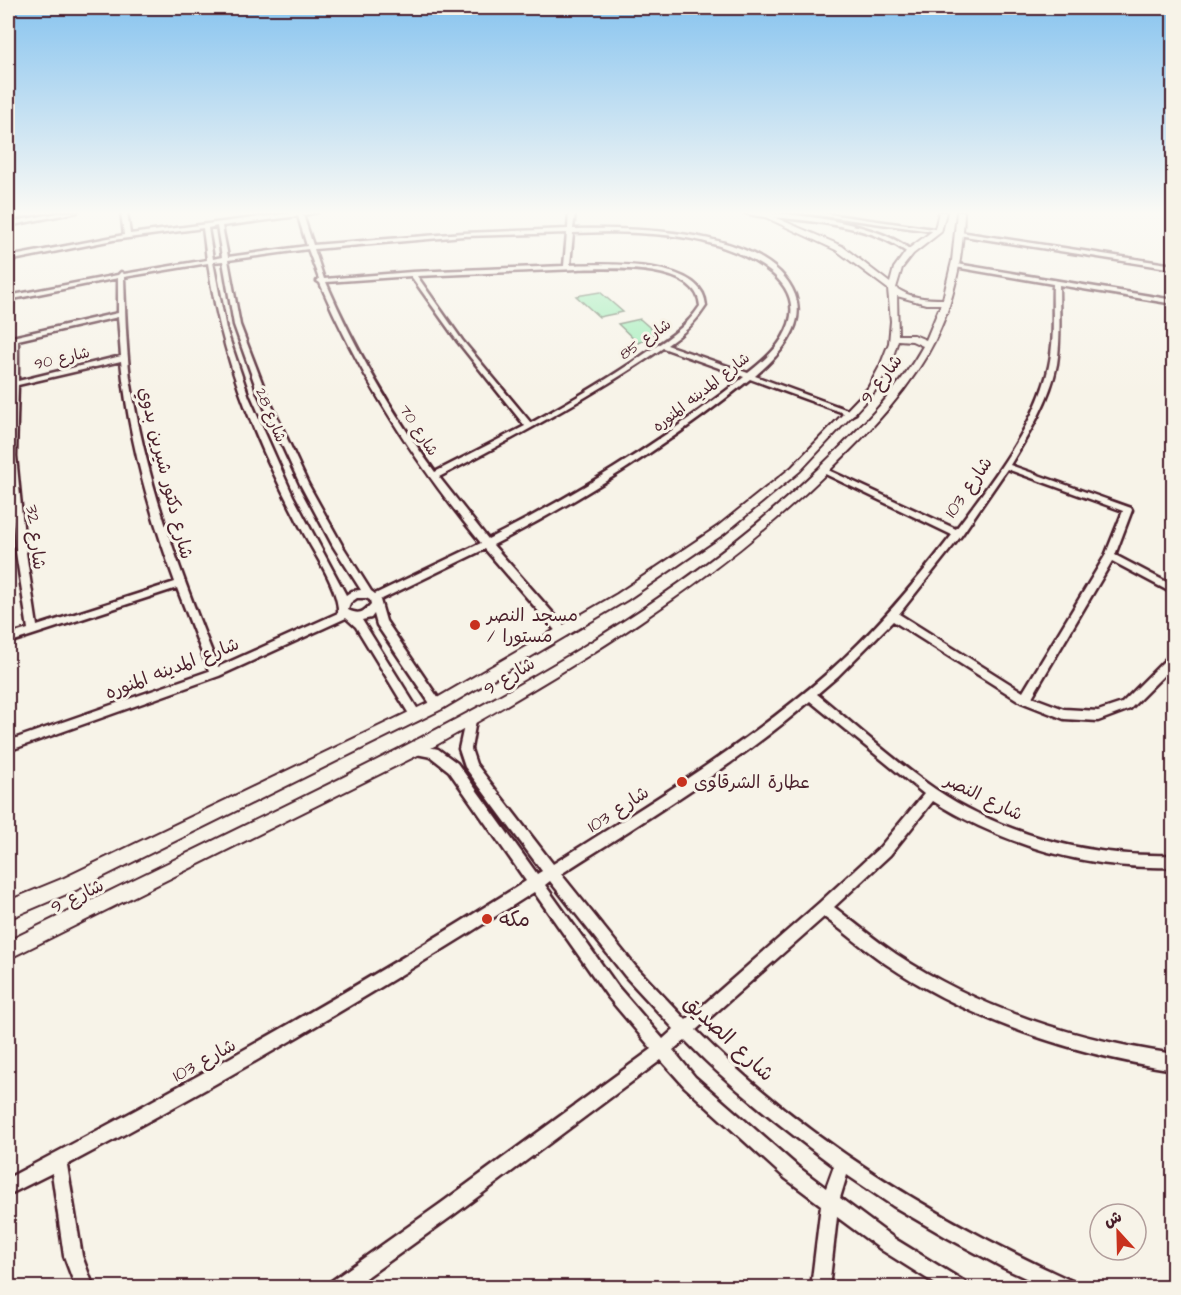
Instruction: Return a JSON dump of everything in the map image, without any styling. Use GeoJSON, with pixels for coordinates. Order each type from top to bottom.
{"type":"FeatureCollection","features":[{"type":"Feature","properties":{"kind":"main road"},"geometry":{"type":"LineString","coordinates":[[870,272],[892,289],[915,301],[945,301]]}},
{"type":"Feature","properties":{"kind":"main road","name":"شارع 9"},"geometry":{"type":"LineString","coordinates":[[8,910],[70,884],[437,705],[631,592],[720,530],[796,469],[852,412],[879,377],[894,338],[892,289],[897,272]]}},
{"type":"Feature","properties":{"kind":"main road","name":"شارع 9"},"geometry":{"type":"LineString","coordinates":[[8,950],[415,750],[470,720],[640,617],[741,542],[823,471],[894,397],[928,345],[955,272]]}},
{"type":"Feature","properties":{"kind":"main road"},"geometry":{"type":"LineString","coordinates":[[894,338],[914,338],[928,345]]}},
{"type":"Feature","properties":{"kind":"street","name":"شارع المدينه المنوره"},"geometry":{"type":"LineString","coordinates":[[8,298],[130,272]]}},
{"type":"Feature","properties":{"kind":"street","name":"شارع 28"},"geometry":{"type":"LineString","coordinates":[[213,272],[223,328],[264,441],[287,492],[340,591],[346,612],[360,624],[416,716]]}},
{"type":"Feature","properties":{"kind":"street","name":"شارع 28"},"geometry":{"type":"LineString","coordinates":[[227,272],[237,325],[280,435],[338,546],[373,599],[381,622],[437,705]]}},
{"type":"Feature","properties":{"kind":"street","name":"شارع 70"},"geometry":{"type":"LineString","coordinates":[[317,272],[350,347],[433,476],[486,546],[563,632]]}},
{"type":"Feature","properties":{"kind":"street","name":"شارع 85"},"geometry":{"type":"LineString","coordinates":[[320,281],[447,272]]}},
{"type":"Feature","properties":{"kind":"street","name":"شارع 85"},"geometry":{"type":"LineString","coordinates":[[433,476],[530,427],[603,385],[662,345],[700,313],[704,300],[696,287],[679,277],[661,272]]}},
{"type":"Feature","properties":{"kind":"street","name":"شارع المدينه المنوره"},"geometry":{"type":"LineString","coordinates":[[373,599],[486,546],[581,494],[655,447],[751,375],[771,357],[787,336],[793,321],[795,308],[791,294],[784,281],[775,272]]}},
{"type":"Feature","properties":{"kind":"street"},"geometry":{"type":"LineString","coordinates":[[997,272],[1173,302]]}},
{"type":"Feature","properties":{"kind":"street","name":"شارع دكتور شيرين بدوي"},"geometry":{"type":"LineString","coordinates":[[121,274],[120,315],[128,397],[150,494],[178,584],[215,673]]}},
{"type":"Feature","properties":{"kind":"street"},"geometry":{"type":"LineString","coordinates":[[412,274],[460,341],[530,427]]}},
{"type":"Feature","properties":{"kind":"street","name":"شارع 103"},"geometry":{"type":"LineString","coordinates":[[8,1187],[350,998],[464,930],[703,774],[809,694],[870,639],[892,615],[958,534],[1006,466],[1049,379],[1055,355],[1056,282]]}},
{"type":"Feature","properties":{"kind":"street"},"geometry":{"type":"LineString","coordinates":[[11,340],[120,315]]}},
{"type":"Feature","properties":{"kind":"street"},"geometry":{"type":"LineString","coordinates":[[223,328],[237,325]]}},
{"type":"Feature","properties":{"kind":"street","name":"شارع 32"},"geometry":{"type":"LineString","coordinates":[[11,340],[12,456],[20,546],[33,631]]}},
{"type":"Feature","properties":{"kind":"street"},"geometry":{"type":"LineString","coordinates":[[662,345],[852,412]]}},
{"type":"Feature","properties":{"kind":"street","name":"شارع 90"},"geometry":{"type":"LineString","coordinates":[[11,384],[123,358]]}},
{"type":"Feature","properties":{"kind":"street"},"geometry":{"type":"LineString","coordinates":[[1006,466],[1128,510],[1110,556],[1025,699]]}},
{"type":"Feature","properties":{"kind":"street"},"geometry":{"type":"LineString","coordinates":[[823,471],[958,534]]}},
{"type":"Feature","properties":{"kind":"street"},"geometry":{"type":"LineString","coordinates":[[8,550],[20,546]]}},
{"type":"Feature","properties":{"kind":"street"},"geometry":{"type":"LineString","coordinates":[[1110,556],[1173,591]]}},
{"type":"Feature","properties":{"kind":"street"},"geometry":{"type":"LineString","coordinates":[[8,639],[178,584]]}},
{"type":"Feature","properties":{"kind":"street"},"geometry":{"type":"LineString","coordinates":[[355,594],[373,599],[367,615],[346,612],[355,594]]}},
{"type":"Feature","properties":{"kind":"street","name":"شارع المدينه المنوره"},"geometry":{"type":"LineString","coordinates":[[8,746],[215,673],[346,612]]}},
{"type":"Feature","properties":{"kind":"street"},"geometry":{"type":"LineString","coordinates":[[892,615],[1025,699],[1064,714],[1081,716],[1105,714],[1126,706],[1173,658]]}},
{"type":"Feature","properties":{"kind":"street","name":"شارع النصر"},"geometry":{"type":"LineString","coordinates":[[809,694],[932,793],[985,822],[1043,844],[1103,858],[1173,861]]}},
{"type":"Feature","properties":{"kind":"street","name":"شارع الصديق"},"geometry":{"type":"LineString","coordinates":[[470,720],[465,749],[471,766],[625,965],[686,1030],[732,1074],[843,1163],[903,1204],[970,1242],[1067,1287]]}},
{"type":"Feature","properties":{"kind":"street"},"geometry":{"type":"LineString","coordinates":[[415,750],[434,753],[448,761],[613,992],[662,1051],[755,1142],[889,1245],[959,1287]]}},
{"type":"Feature","properties":{"kind":"street"},"geometry":{"type":"LineString","coordinates":[[336,1287],[446,1210],[662,1051],[825,908],[885,851],[932,793]]}},
{"type":"Feature","properties":{"kind":"street"},"geometry":{"type":"LineString","coordinates":[[825,908],[900,965],[977,1005],[1073,1042],[1173,1062]]}},
{"type":"Feature","properties":{"kind":"street"},"geometry":{"type":"LineString","coordinates":[[58,1161],[73,1256],[85,1287]]}},
{"type":"Feature","properties":{"kind":"street"},"geometry":{"type":"LineString","coordinates":[[820,1287],[830,1201],[843,1163]]}},
{"type":"Feature","properties":{"kind":"green space"},"geometry":{"type":"Polygon","coordinates":[[[600,292],[623,312],[599,317],[576,296],[600,292]]]}},
{"type":"Feature","properties":{"kind":"green space"},"geometry":{"type":"Polygon","coordinates":[[[640,319],[656,333],[638,343],[618,324],[640,319]]]}},
{"type":"Feature","properties":{"kind":"place","name":"مسجد النصر / مستورا"},"geometry":{"type":"Point","coordinates":[475,625]}},
{"type":"Feature","properties":{"kind":"place","name":"عطارة الشرقاوى"},"geometry":{"type":"Point","coordinates":[682,782]}},
{"type":"Feature","properties":{"kind":"place","name":"مكه"},"geometry":{"type":"Point","coordinates":[487,919]}}]}
